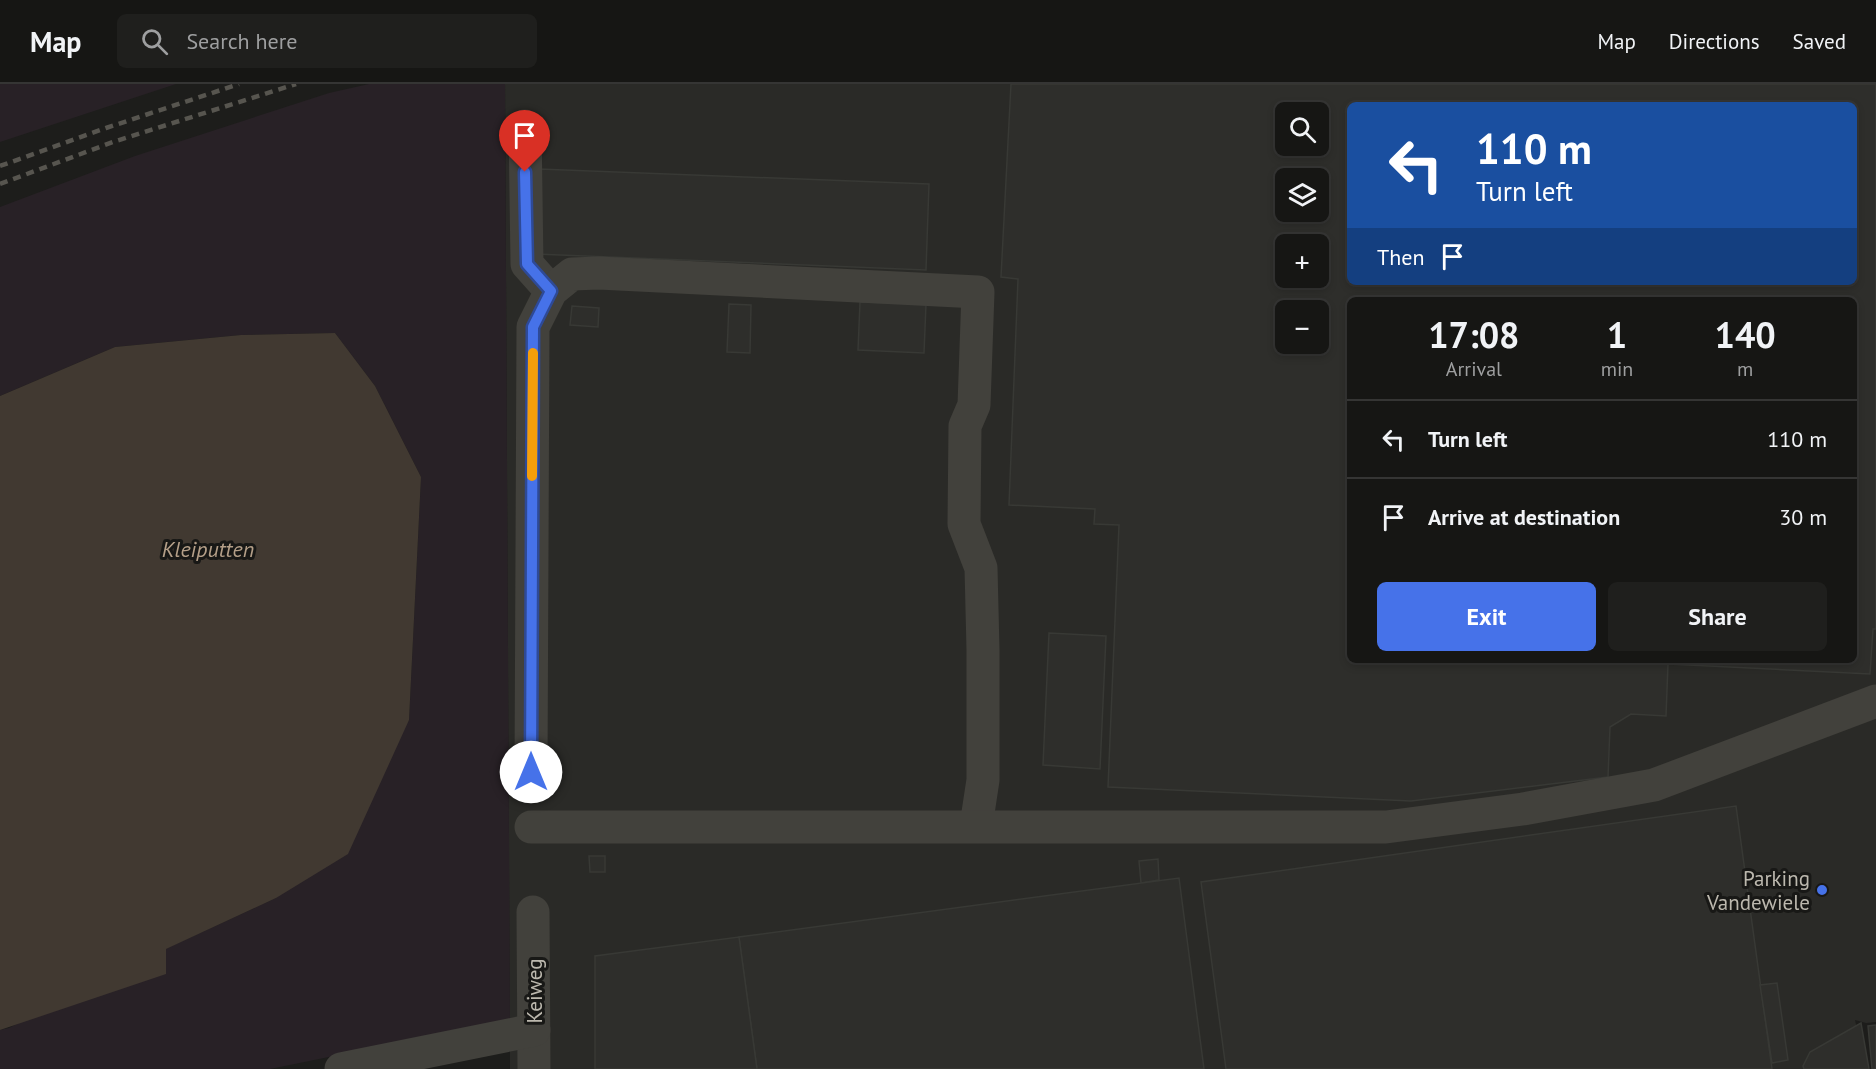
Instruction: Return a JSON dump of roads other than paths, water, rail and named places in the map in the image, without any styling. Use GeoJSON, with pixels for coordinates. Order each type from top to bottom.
{"type":"FeatureCollection","features":[{"type":"Feature","properties":{"kind":"street"},"geometry":{"type":"LineString","coordinates":[[525,126],[527,264],[551,291]]}},
{"type":"Feature","properties":{"kind":"street"},"geometry":{"type":"LineString","coordinates":[[531,772],[533,327],[551,291],[572,274],[599,273],[978,292],[974,405],[965,426],[963,524],[981,568],[982,780],[976,826]]}},
{"type":"Feature","properties":{"kind":"street"},"geometry":{"type":"LineString","coordinates":[[531,827],[1386,827],[1523,809],[1654,784],[1876,701]]}},
{"type":"Feature","properties":{"kind":"street","name":"Keiweg"},"geometry":{"type":"LineString","coordinates":[[533,912],[534,1069]]}},
{"type":"Feature","properties":{"kind":"street"},"geometry":{"type":"LineString","coordinates":[[341,1069],[534,1030]]}},
{"type":"Feature","properties":{"kind":"water","name":"Kleiputten"},"geometry":{"type":"Polygon","coordinates":[[[335,333],[375,386],[421,477],[409,720],[348,854],[276,898],[166,949],[166,974],[0,1030],[0,396],[115,347],[241,335],[335,333]]]}},
{"type":"Feature","properties":{"kind":"railway"},"geometry":{"type":"LineString","coordinates":[[0,166],[239,84]]}},
{"type":"Feature","properties":{"kind":"railway"},"geometry":{"type":"LineString","coordinates":[[0,184],[113,142],[296,84]]}},
{"type":"Feature","properties":{"kind":"place","name":"Parking Vandewiele"},"geometry":{"type":"Point","coordinates":[1822,890]}}]}
